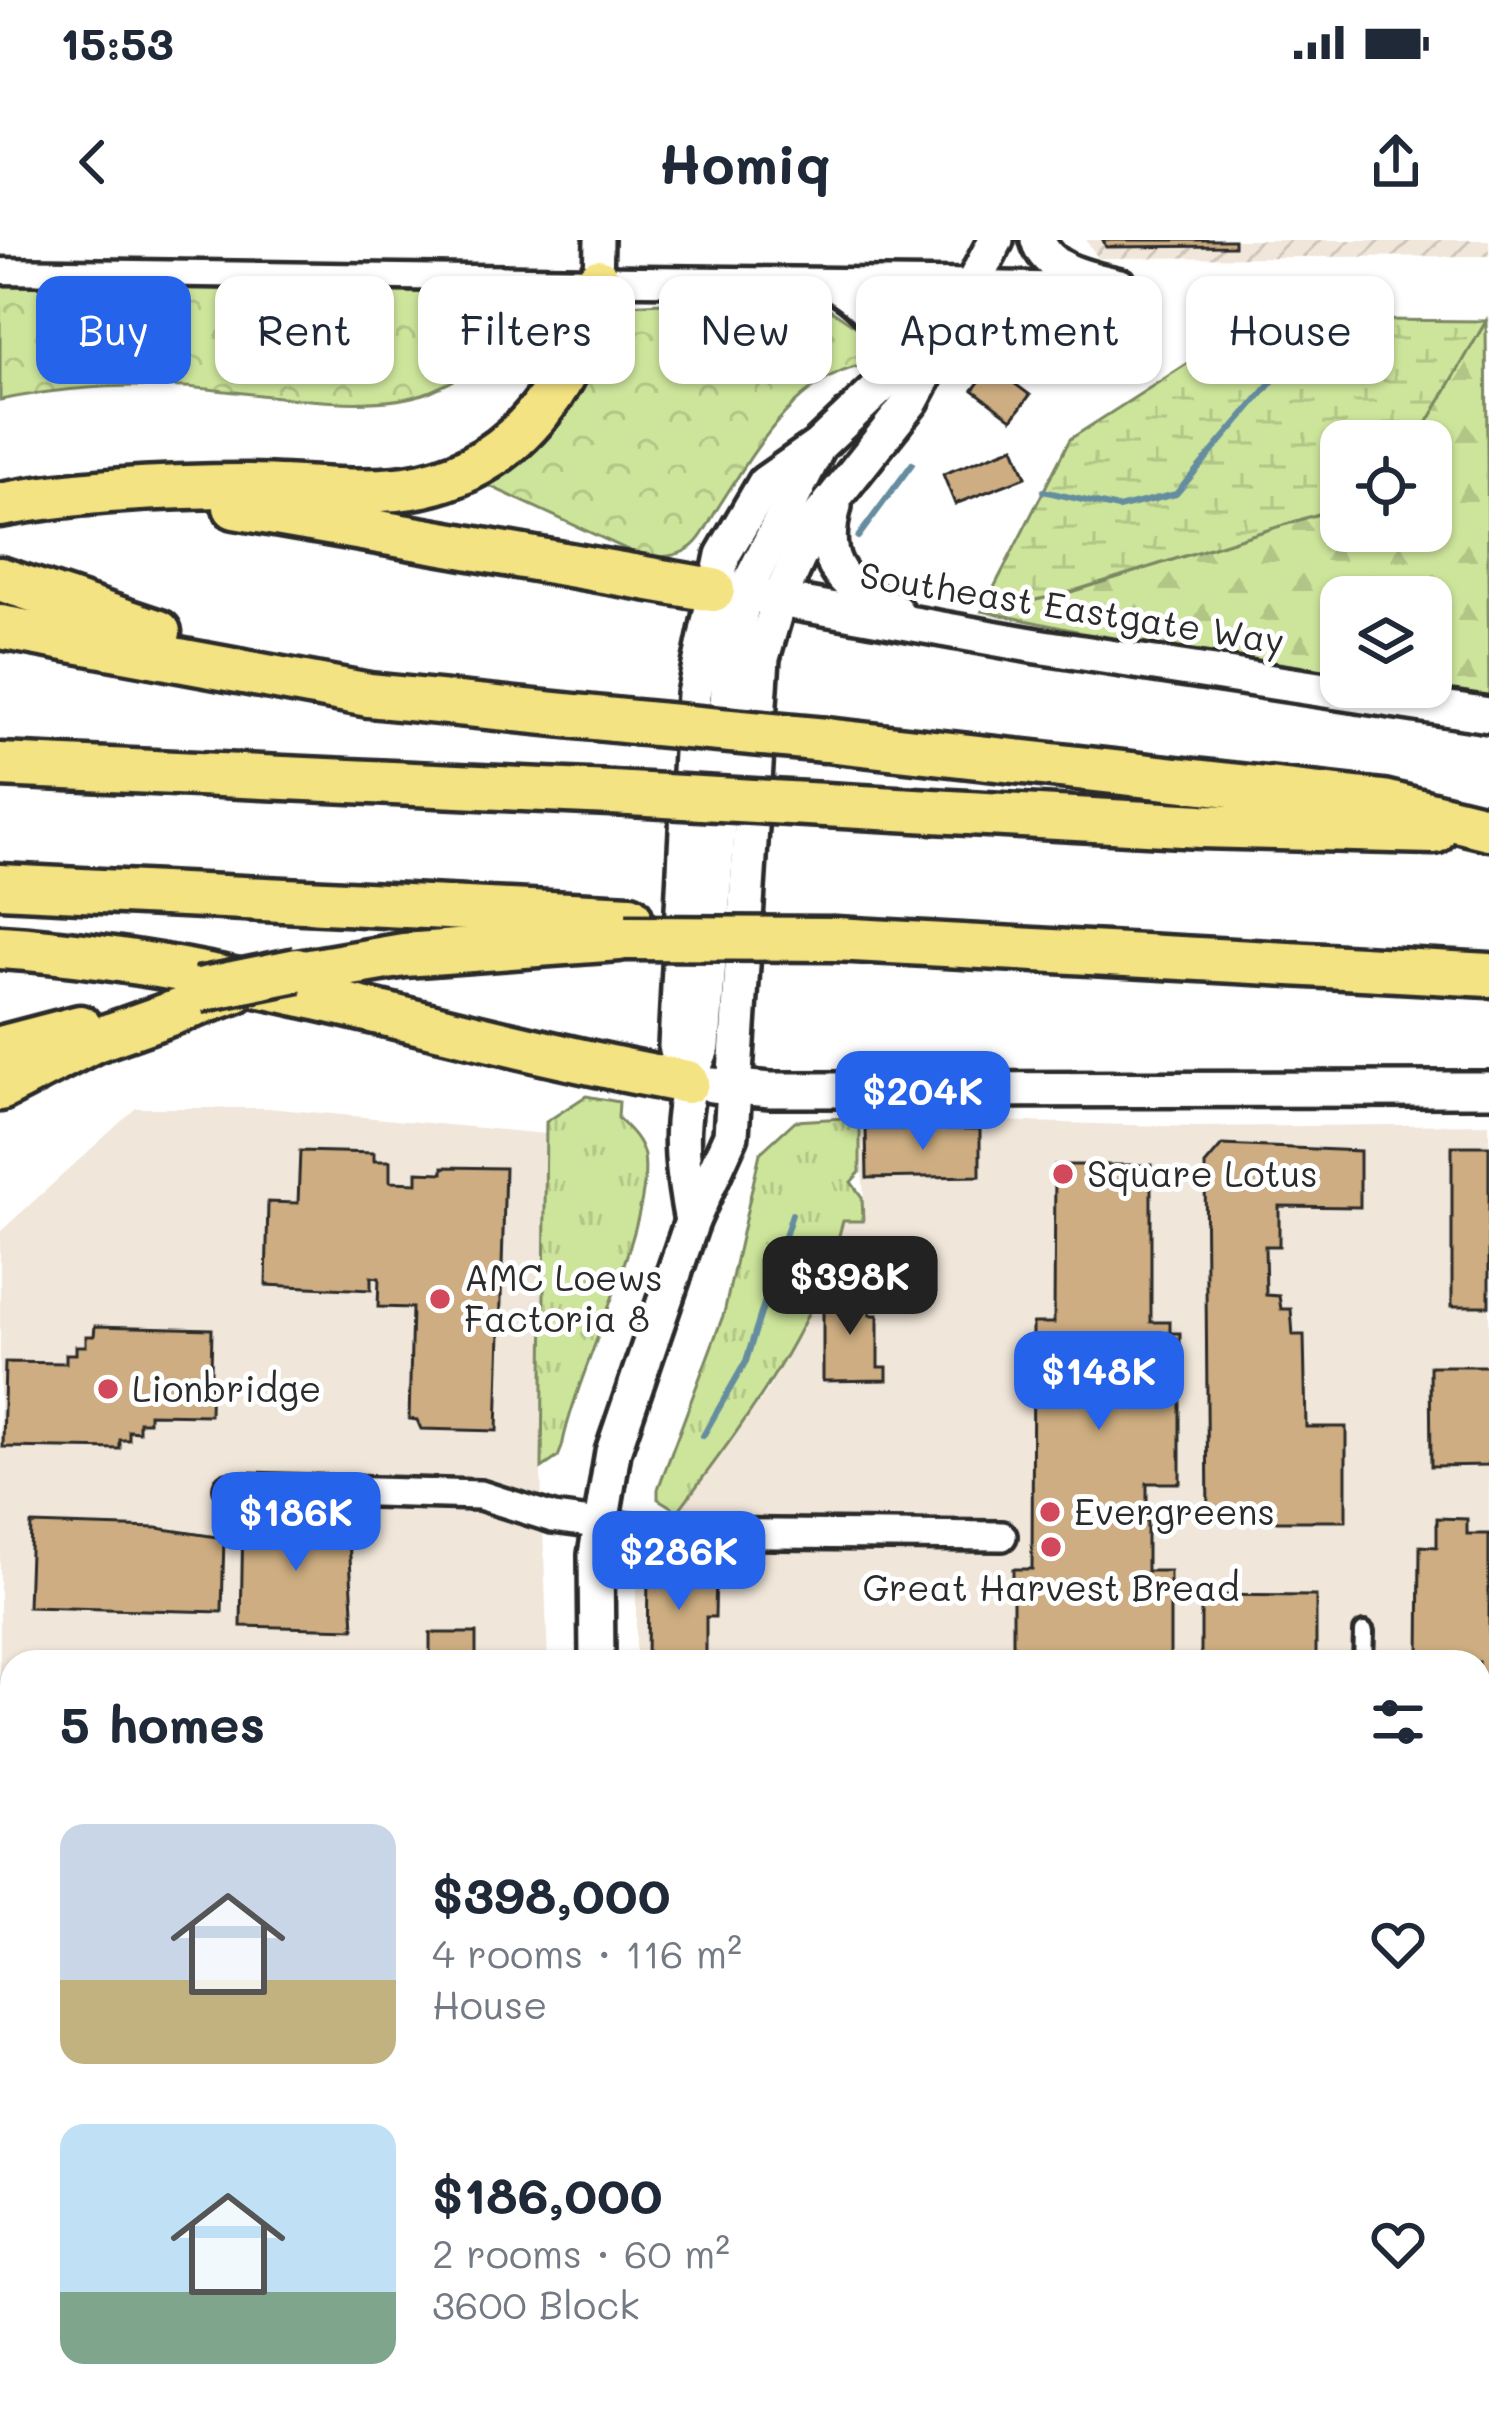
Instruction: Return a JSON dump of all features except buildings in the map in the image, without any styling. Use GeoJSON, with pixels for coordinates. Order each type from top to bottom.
{"type":"FeatureCollection","features":[{"type":"Feature","properties":{"kind":"highway"},"geometry":{"type":"LineString","coordinates":[[0,505],[166,486],[358,490],[421,485],[458,474],[496,452],[556,394],[590,318],[599,260]]}},
{"type":"Feature","properties":{"kind":"highway"},"geometry":{"type":"LineString","coordinates":[[79,495],[198,501],[729,592]]}},
{"type":"Feature","properties":{"kind":"highway"},"geometry":{"type":"LineString","coordinates":[[0,579],[199,644],[469,708]]}},
{"type":"Feature","properties":{"kind":"highway"},"geometry":{"type":"LineString","coordinates":[[0,627],[369,695],[1383,802],[1489,831]]}},
{"type":"Feature","properties":{"kind":"highway"},"geometry":{"type":"LineString","coordinates":[[0,765],[1201,826],[1489,831]]}},
{"type":"Feature","properties":{"kind":"highway"},"geometry":{"type":"LineString","coordinates":[[0,886],[628,928],[1489,975]]}},
{"type":"Feature","properties":{"kind":"highway"},"geometry":{"type":"LineString","coordinates":[[0,1048],[297,970],[628,928]]}},
{"type":"Feature","properties":{"kind":"highway"},"geometry":{"type":"LineString","coordinates":[[0,947],[90,954],[225,977],[448,1033],[687,1082]]}},
{"type":"Feature","properties":{"kind":"highway"},"geometry":{"type":"LineString","coordinates":[[0,1089],[93,1041],[201,996]]}},
{"type":"Feature","properties":{"kind":"main road"},"geometry":{"type":"LineString","coordinates":[[978,276],[996,240]]}},
{"type":"Feature","properties":{"kind":"main road"},"geometry":{"type":"LineString","coordinates":[[1038,240],[1041,252],[1060,266],[1090,276]]}},
{"type":"Feature","properties":{"kind":"main road"},"geometry":{"type":"LineString","coordinates":[[692,1221],[680,1161],[687,1082],[676,1046],[699,653],[729,592],[742,517],[765,483],[818,446],[884,384]]}},
{"type":"Feature","properties":{"kind":"main road"},"geometry":{"type":"LineString","coordinates":[[597,1650],[599,1525],[613,1452],[692,1221],[731,1135],[762,658],[779,599],[815,522],[919,384]]}},
{"type":"Feature","properties":{"kind":"main road"},"geometry":{"type":"LineString","coordinates":[[843,488],[827,536],[832,562],[854,588],[924,626]]}},
{"type":"Feature","properties":{"kind":"main road","name":"Southeast Eastgate Way"},"geometry":{"type":"LineString","coordinates":[[729,592],[1489,715]]}},
{"type":"Feature","properties":{"kind":"main road"},"geometry":{"type":"LineString","coordinates":[[687,1082],[734,1087],[1489,1089]]}},
{"type":"Feature","properties":{"kind":"street"},"geometry":{"type":"LineString","coordinates":[[0,271],[599,260],[856,286]]}},
{"type":"Feature","properties":{"kind":"street"},"geometry":{"type":"LineString","coordinates":[[833,286],[856,302]]}},
{"type":"Feature","properties":{"kind":"street"},"geometry":{"type":"LineString","coordinates":[[230,1488],[480,1495],[599,1525],[666,1533],[1002,1536]]}},
{"type":"Feature","properties":{"kind":"street"},"geometry":{"type":"LineString","coordinates":[[1364,1633],[1364,1650]]}},
{"type":"Feature","properties":{"kind":"shaded area"},"geometry":{"type":"Polygon","coordinates":[[[1086,240],[1489,240],[1489,256],[1098,258],[1086,240]]]}},
{"type":"Feature","properties":{"kind":"shaded area"},"geometry":{"type":"Polygon","coordinates":[[[136,1108],[268,1108],[545,1134],[541,1474],[548,1650],[0,1650],[0,1232],[136,1108]]]}},
{"type":"Feature","properties":{"kind":"shaded area"},"geometry":{"type":"Polygon","coordinates":[[[860,1117],[1196,1127],[1489,1124],[1489,1650],[636,1650],[636,1569],[768,1390],[830,1271],[843,1221],[864,1204],[860,1117]]]}},
{"type":"Feature","properties":{"kind":"green space"},"geometry":{"type":"Polygon","coordinates":[[[0,283],[36,284],[36,384],[191,384],[191,287],[215,288],[215,384],[394,384],[394,292],[418,292],[418,384],[447,384],[375,402],[138,386],[0,400],[0,283]]]}},
{"type":"Feature","properties":{"kind":"green space"},"geometry":{"type":"Polygon","coordinates":[[[659,303],[659,384],[818,384],[779,420],[696,542],[669,556],[639,555],[485,484],[557,427],[581,384],[635,384],[635,304],[659,303]]]}},
{"type":"Feature","properties":{"kind":"green space"},"geometry":{"type":"Polygon","coordinates":[[[832,310],[856,327],[856,367],[832,376],[832,310]]]}},
{"type":"Feature","properties":{"kind":"green space"},"geometry":{"type":"Polygon","coordinates":[[[1394,320],[1486,321],[1429,420],[1320,420],[1320,514],[1064,594],[982,611],[1070,439],[1186,365],[1186,384],[1394,384],[1394,320]]]}},
{"type":"Feature","properties":{"kind":"green space"},"geometry":{"type":"Polygon","coordinates":[[[1486,321],[1489,698],[1452,692],[1452,576],[1320,576],[1320,673],[1080,637],[1077,631],[982,611],[1064,594],[1318,514],[1320,552],[1452,552],[1452,420],[1429,420],[1486,321]]]}},
{"type":"Feature","properties":{"kind":"green space"},"geometry":{"type":"Polygon","coordinates":[[[586,1096],[619,1102],[618,1118],[634,1135],[644,1156],[644,1185],[626,1258],[562,1447],[558,1457],[542,1468],[546,1122],[586,1096]]]}},
{"type":"Feature","properties":{"kind":"green space"},"geometry":{"type":"Polygon","coordinates":[[[860,1117],[860,1172],[851,1182],[862,1197],[863,1221],[843,1221],[796,1338],[752,1409],[678,1511],[658,1499],[658,1489],[724,1313],[760,1153],[795,1121],[860,1117]]]}},
{"type":"Feature","properties":{"kind":"waterway"},"geometry":{"type":"LineString","coordinates":[[1043,491],[1118,508],[1176,494],[1270,384]]}},
{"type":"Feature","properties":{"kind":"waterway"},"geometry":{"type":"LineString","coordinates":[[858,537],[912,464]]}},
{"type":"Feature","properties":{"kind":"waterway"},"geometry":{"type":"LineString","coordinates":[[703,1436],[746,1361],[792,1214]]}},
{"type":"Feature","properties":{"kind":"place","name":"Square Lotus"},"geometry":{"type":"Point","coordinates":[1063,1174]}},
{"type":"Feature","properties":{"kind":"place","name":"AMC Loews Factoria 8"},"geometry":{"type":"Point","coordinates":[440,1299]}},
{"type":"Feature","properties":{"kind":"place","name":"Lionbridge"},"geometry":{"type":"Point","coordinates":[108,1389]}},
{"type":"Feature","properties":{"kind":"place","name":"Evergreens"},"geometry":{"type":"Point","coordinates":[1050,1512]}},
{"type":"Feature","properties":{"kind":"place","name":"Great Harvest Bread"},"geometry":{"type":"Point","coordinates":[1051,1547]}}]}
